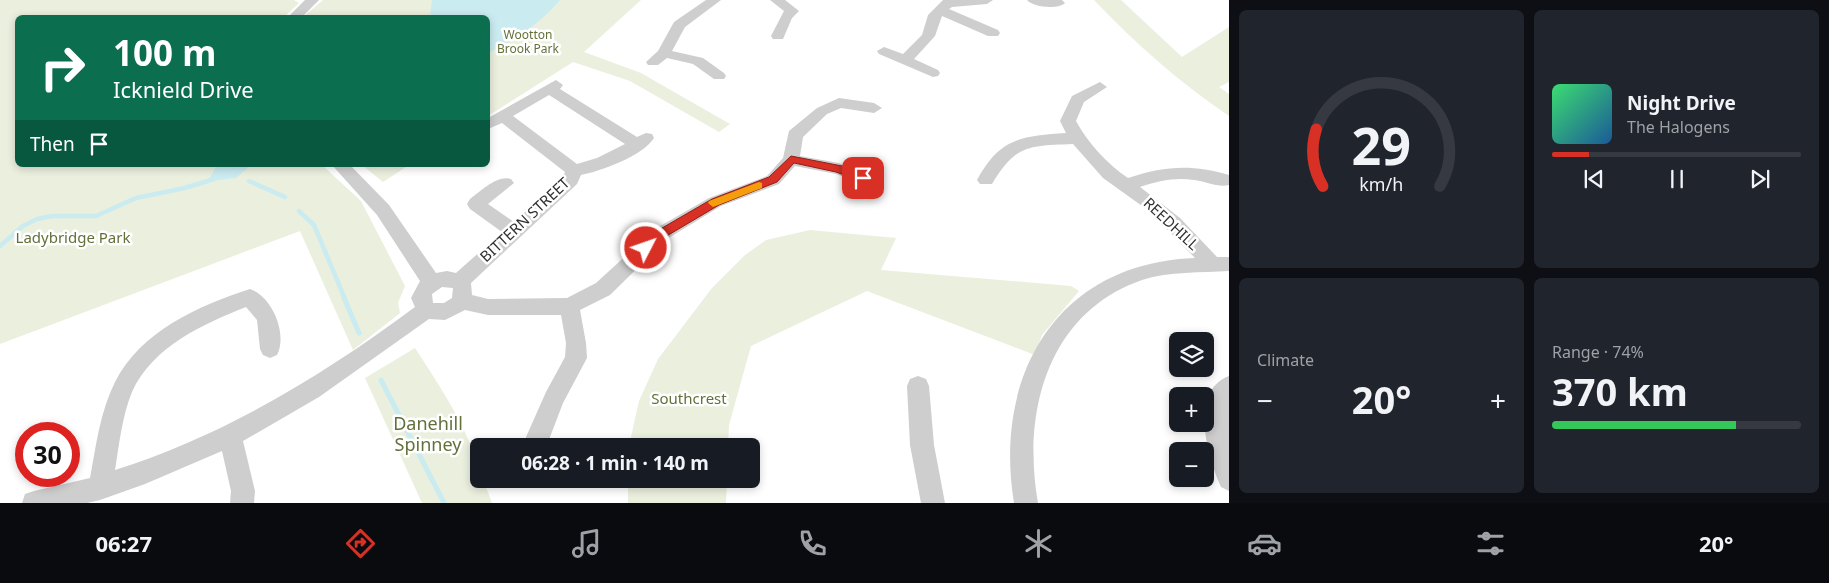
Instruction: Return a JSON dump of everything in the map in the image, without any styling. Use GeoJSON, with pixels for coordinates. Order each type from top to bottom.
{"type":"FeatureCollection","features":[{"type":"Feature","properties":{"kind":"street"},"geometry":{"type":"LineString","coordinates":[[296,15],[312,0]]}},
{"type":"Feature","properties":{"kind":"street"},"geometry":{"type":"LineString","coordinates":[[715,0],[679,25],[658,58],[698,61],[719,76]]}},
{"type":"Feature","properties":{"kind":"street"},"geometry":{"type":"LineString","coordinates":[[776,0],[792,11],[786,17],[778,36]]}},
{"type":"Feature","properties":{"kind":"street"},"geometry":{"type":"LineString","coordinates":[[905,60],[928,36],[935,15],[948,3],[987,0]]}},
{"type":"Feature","properties":{"kind":"street"},"geometry":{"type":"LineString","coordinates":[[1033,0],[1058,3]]}},
{"type":"Feature","properties":{"kind":"street"},"geometry":{"type":"LineString","coordinates":[[939,10],[994,33]]}},
{"type":"Feature","properties":{"kind":"street"},"geometry":{"type":"LineString","coordinates":[[884,51],[933,73]]}},
{"type":"Feature","properties":{"kind":"street"},"geometry":{"type":"LineString","coordinates":[[490,123],[553,87],[642,141]]}},
{"type":"Feature","properties":{"kind":"street","name":"REEDHILL"},"geometry":{"type":"LineString","coordinates":[[1100,87],[1076,99],[1068,121],[1077,138],[1108,174],[1127,185],[1221,264]]}},
{"type":"Feature","properties":{"kind":"street"},"geometry":{"type":"LineString","coordinates":[[461,301],[488,307],[534,308],[568,306],[603,289],[661,234],[715,202],[773,180],[791,160],[795,135],[822,110],[839,103],[874,108]]}},
{"type":"Feature","properties":{"kind":"street"},"geometry":{"type":"LineString","coordinates":[[503,116],[574,170]]}},
{"type":"Feature","properties":{"kind":"street"},"geometry":{"type":"LineString","coordinates":[[986,180],[993,163],[1016,145],[1077,138]]}},
{"type":"Feature","properties":{"kind":"street","name":"BITTERN STREET"},"geometry":{"type":"LineString","coordinates":[[458,282],[571,180],[574,170],[594,166],[623,155],[642,141]]}},
{"type":"Feature","properties":{"kind":"street"},"geometry":{"type":"LineString","coordinates":[[791,160],[838,169],[874,183]]}},
{"type":"Feature","properties":{"kind":"street"},"geometry":{"type":"LineString","coordinates":[[342,167],[383,210],[431,282]]}},
{"type":"Feature","properties":{"kind":"street","name":"REEDHILL"},"geometry":{"type":"LineString","coordinates":[[1127,185],[1164,172],[1191,172],[1224,180]]}},
{"type":"Feature","properties":{"kind":"street"},"geometry":{"type":"LineString","coordinates":[[505,183],[476,204],[515,232]]}},
{"type":"Feature","properties":{"kind":"street"},"geometry":{"type":"LineString","coordinates":[[1026,503],[1022,449],[1025,410],[1036,372],[1060,329],[1076,309],[1126,279],[1156,269],[1186,264],[1221,264]]}},
{"type":"Feature","properties":{"kind":"street"},"geometry":{"type":"LineString","coordinates":[[34,503],[100,488],[183,458],[230,437],[311,392],[426,310],[444,312],[452,310],[461,301],[464,293],[458,282],[447,278],[431,282],[426,286],[420,298],[426,310]]}},
{"type":"Feature","properties":{"kind":"street"},"geometry":{"type":"LineString","coordinates":[[100,488],[114,414],[124,386],[150,350],[179,329],[250,290],[268,318],[270,349]]}},
{"type":"Feature","properties":{"kind":"street"},"geometry":{"type":"LineString","coordinates":[[538,438],[554,399],[576,358],[576,343],[568,306]]}},
{"type":"Feature","properties":{"kind":"street"},"geometry":{"type":"LineString","coordinates":[[918,386],[922,445],[933,503]]}},
{"type":"Feature","properties":{"kind":"street"},"geometry":{"type":"LineString","coordinates":[[1229,386],[1224,391],[1217,412],[1216,436],[1222,465],[1229,479]]}},
{"type":"Feature","properties":{"kind":"street"},"geometry":{"type":"LineString","coordinates":[[230,437],[243,491],[242,503]]}},
{"type":"Feature","properties":{"kind":"green space","name":"Ladybridge Park"},"geometry":{"type":"Polygon","coordinates":[[[0,0],[294,0],[299,3],[286,15],[15,15],[15,167],[324,167],[361,201],[405,286],[398,303],[400,313],[353,350],[300,231],[0,344],[0,0]]]}},
{"type":"Feature","properties":{"kind":"green space","name":"Wootton Brook Park"},"geometry":{"type":"Polygon","coordinates":[[[323,0],[641,0],[584,52],[641,73],[730,124],[719,132],[630,81],[573,62],[490,115],[490,15],[306,15],[323,0]]]}},
{"type":"Feature","properties":{"kind":"green space"},"geometry":{"type":"Polygon","coordinates":[[[1094,0],[1121,0],[1182,57],[1229,27],[1229,82],[1219,87],[1229,94],[1229,116],[1158,62],[1094,0]]]}},
{"type":"Feature","properties":{"kind":"green space"},"geometry":{"type":"Polygon","coordinates":[[[364,167],[406,167],[383,182],[364,167]]]}},
{"type":"Feature","properties":{"kind":"green space","name":"Southcrest"},"geometry":{"type":"Polygon","coordinates":[[[810,230],[896,238],[881,270],[1071,286],[1079,291],[1042,335],[1035,355],[867,291],[751,346],[729,425],[728,438],[631,438],[639,401],[658,359],[712,288],[745,255],[766,240],[810,230]]]}},
{"type":"Feature","properties":{"kind":"green space","name":"Danehill Spinney"},"geometry":{"type":"Polygon","coordinates":[[[415,348],[444,394],[470,444],[470,488],[486,488],[492,503],[422,503],[365,378],[415,348]]]}},
{"type":"Feature","properties":{"kind":"green space"},"geometry":{"type":"Polygon","coordinates":[[[628,488],[727,488],[726,503],[628,503],[628,488]]]}},
{"type":"Feature","properties":{"kind":"water"},"geometry":{"type":"Polygon","coordinates":[[[432,0],[560,0],[527,31],[490,52],[490,15],[430,15],[432,0]]]}},
{"type":"Feature","properties":{"kind":"water"},"geometry":{"type":"Polygon","coordinates":[[[216,167],[249,167],[236,178],[208,181],[216,167]]]}},
{"type":"Feature","properties":{"kind":"waterway"},"geometry":{"type":"LineString","coordinates":[[0,246],[23,226],[37,219],[52,216],[96,216],[136,198],[185,188],[214,179]]}},
{"type":"Feature","properties":{"kind":"waterway"},"geometry":{"type":"LineString","coordinates":[[249,181],[285,197]]}},
{"type":"Feature","properties":{"kind":"waterway"},"geometry":{"type":"LineString","coordinates":[[299,211],[314,225],[345,299]]}},
{"type":"Feature","properties":{"kind":"waterway"},"geometry":{"type":"LineString","coordinates":[[344,298],[359,333]]}},
{"type":"Feature","properties":{"kind":"waterway"},"geometry":{"type":"LineString","coordinates":[[381,380],[444,503]]}},
{"type":"Feature","properties":{"kind":"slow traffic"},"geometry":{"type":"LineString","coordinates":[[713,203],[759,185]]}},
{"type":"Feature","properties":{"kind":"route"},"geometry":{"type":"LineString","coordinates":[[646,248],[661,234],[715,202],[773,180],[791,160],[838,169],[863,178]]}}]}
